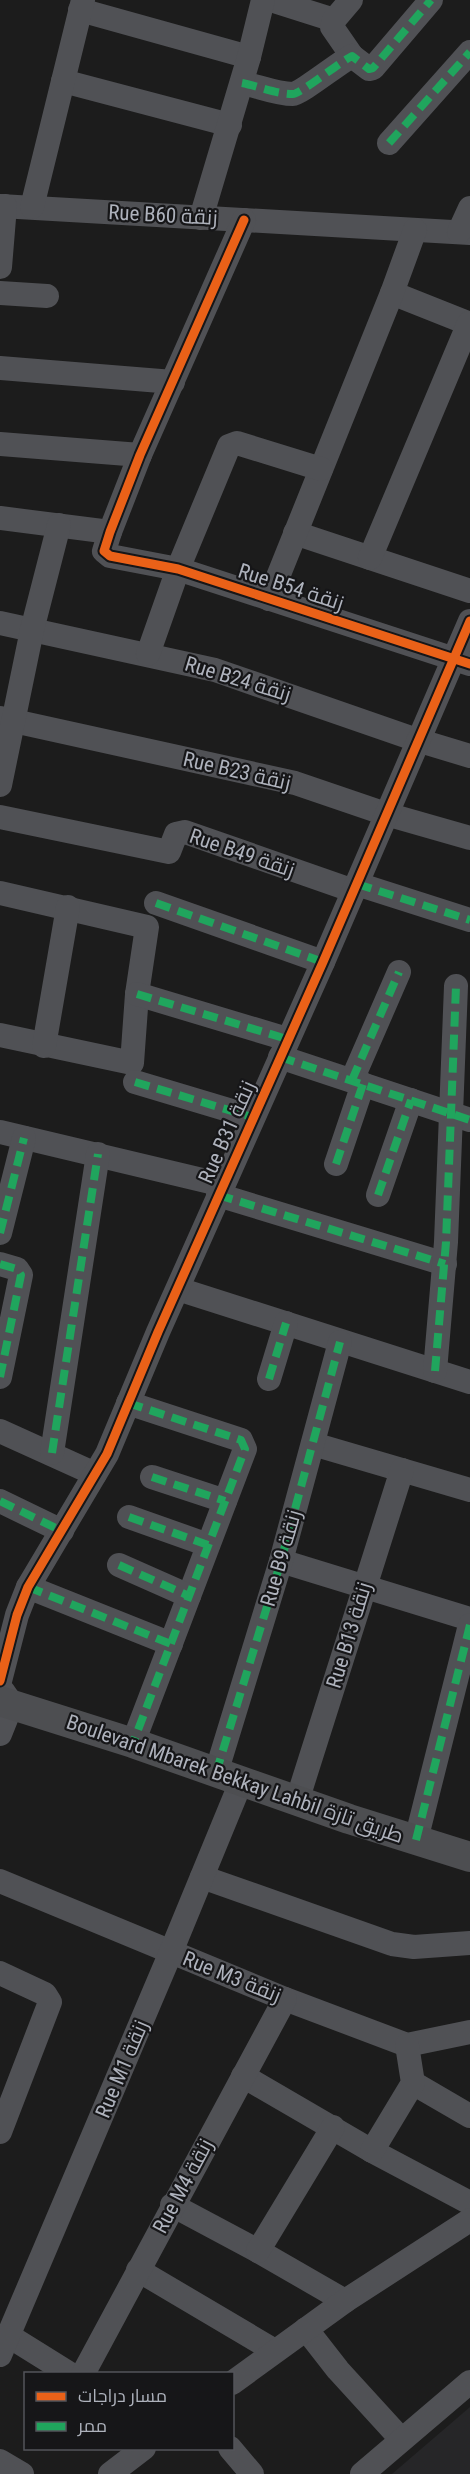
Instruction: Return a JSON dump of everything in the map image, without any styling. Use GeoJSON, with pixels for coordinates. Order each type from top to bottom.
{"type":"FeatureCollection","features":[{"type":"Feature","properties":{"kind":"main road","name":"Boulevard Mbarek Bekkay Lahbil طريق تازة"},"geometry":{"type":"LineString","coordinates":[[3,1693],[133,1743],[297,1801],[470,1857]]}},
{"type":"Feature","properties":{"kind":"street"},"geometry":{"type":"LineString","coordinates":[[201,218],[242,83],[263,0]]}},
{"type":"Feature","properties":{"kind":"street"},"geometry":{"type":"LineString","coordinates":[[271,0],[334,20]]}},
{"type":"Feature","properties":{"kind":"street"},"geometry":{"type":"LineString","coordinates":[[351,0],[334,20],[333,31],[352,56],[369,69],[376,66],[431,0]]}},
{"type":"Feature","properties":{"kind":"street"},"geometry":{"type":"LineString","coordinates":[[32,207],[82,5],[249,57]]}},
{"type":"Feature","properties":{"kind":"street"},"geometry":{"type":"LineString","coordinates":[[389,143],[470,52]]}},
{"type":"Feature","properties":{"kind":"street"},"geometry":{"type":"LineString","coordinates":[[242,83],[297,93],[352,56]]}},
{"type":"Feature","properties":{"kind":"street"},"geometry":{"type":"LineString","coordinates":[[63,81],[230,124]]}},
{"type":"Feature","properties":{"kind":"street"},"geometry":{"type":"LineString","coordinates":[[0,267],[3,206]]}},
{"type":"Feature","properties":{"kind":"street","name":"Rue B60 زنقة"},"geometry":{"type":"LineString","coordinates":[[3,206],[465,232]]}},
{"type":"Feature","properties":{"kind":"street"},"geometry":{"type":"LineString","coordinates":[[465,232],[470,208]]}},
{"type":"Feature","properties":{"kind":"street"},"geometry":{"type":"LineString","coordinates":[[107,540],[140,455],[244,220]]}},
{"type":"Feature","properties":{"kind":"street"},"geometry":{"type":"LineString","coordinates":[[269,599],[415,230]]}},
{"type":"Feature","properties":{"kind":"street"},"geometry":{"type":"LineString","coordinates":[[0,292],[47,296]]}},
{"type":"Feature","properties":{"kind":"street"},"geometry":{"type":"LineString","coordinates":[[370,558],[469,324],[392,293]]}},
{"type":"Feature","properties":{"kind":"street"},"geometry":{"type":"LineString","coordinates":[[0,368],[173,382]]}},
{"type":"Feature","properties":{"kind":"street"},"geometry":{"type":"LineString","coordinates":[[148,654],[178,569],[232,444],[237,443],[321,469]]}},
{"type":"Feature","properties":{"kind":"street"},"geometry":{"type":"LineString","coordinates":[[0,444],[140,455]]}},
{"type":"Feature","properties":{"kind":"street","name":"Rue B54 زنقة"},"geometry":{"type":"LineString","coordinates":[[0,518],[59,525],[107,540],[106,554],[110,556],[178,569],[462,661]]}},
{"type":"Feature","properties":{"kind":"street"},"geometry":{"type":"LineString","coordinates":[[0,785],[7,719],[59,525]]}},
{"type":"Feature","properties":{"kind":"street"},"geometry":{"type":"LineString","coordinates":[[295,532],[470,591]]}},
{"type":"Feature","properties":{"kind":"street","name":"Rue B31 زنقة"},"geometry":{"type":"LineString","coordinates":[[0,1734],[4,1650],[28,1587],[107,1454],[252,1117],[323,962],[417,740],[462,661],[470,621]]}},
{"type":"Feature","properties":{"kind":"street","name":"Rue B24 زنقة"},"geometry":{"type":"LineString","coordinates":[[0,623],[215,670],[470,756]]}},
{"type":"Feature","properties":{"kind":"street","name":"Rue B23 زنقة"},"geometry":{"type":"LineString","coordinates":[[7,719],[266,776],[386,814],[470,837]]}},
{"type":"Feature","properties":{"kind":"street","name":"Rue B49 زنقة"},"geometry":{"type":"LineString","coordinates":[[0,817],[169,852],[176,834],[185,832],[355,888]]}},
{"type":"Feature","properties":{"kind":"street"},"geometry":{"type":"LineString","coordinates":[[355,888],[470,920]]}},
{"type":"Feature","properties":{"kind":"street"},"geometry":{"type":"LineString","coordinates":[[0,893],[147,927],[137,994],[134,1073]]}},
{"type":"Feature","properties":{"kind":"street"},"geometry":{"type":"LineString","coordinates":[[156,903],[323,962]]}},
{"type":"Feature","properties":{"kind":"street"},"geometry":{"type":"LineString","coordinates":[[44,1046],[68,907]]}},
{"type":"Feature","properties":{"kind":"street"},"geometry":{"type":"LineString","coordinates":[[336,1164],[358,1082],[399,972]]}},
{"type":"Feature","properties":{"kind":"street"},"geometry":{"type":"LineString","coordinates":[[435,1371],[461,1117],[456,986]]}},
{"type":"Feature","properties":{"kind":"street"},"geometry":{"type":"LineString","coordinates":[[137,994],[284,1048],[358,1082],[461,1117]]}},
{"type":"Feature","properties":{"kind":"street"},"geometry":{"type":"LineString","coordinates":[[0,1035],[134,1073],[252,1117]]}},
{"type":"Feature","properties":{"kind":"street"},"geometry":{"type":"LineString","coordinates":[[378,1195],[411,1100]]}},
{"type":"Feature","properties":{"kind":"street"},"geometry":{"type":"LineString","coordinates":[[0,1132],[98,1154],[220,1190],[445,1264]]}},
{"type":"Feature","properties":{"kind":"street"},"geometry":{"type":"LineString","coordinates":[[0,1233],[4,1201],[24,1138]]}},
{"type":"Feature","properties":{"kind":"street"},"geometry":{"type":"LineString","coordinates":[[52,1453],[98,1154]]}},
{"type":"Feature","properties":{"kind":"street"},"geometry":{"type":"LineString","coordinates":[[0,1264],[17,1269],[21,1275],[0,1377]]}},
{"type":"Feature","properties":{"kind":"street"},"geometry":{"type":"LineString","coordinates":[[178,1289],[470,1382]]}},
{"type":"Feature","properties":{"kind":"street"},"geometry":{"type":"LineString","coordinates":[[269,1378],[286,1323]]}},
{"type":"Feature","properties":{"kind":"street","name":"Rue B9 زنقة"},"geometry":{"type":"LineString","coordinates":[[229,1777],[281,1562],[340,1342]]}},
{"type":"Feature","properties":{"kind":"street"},"geometry":{"type":"LineString","coordinates":[[128,1403],[241,1440],[245,1449],[133,1743]]}},
{"type":"Feature","properties":{"kind":"street"},"geometry":{"type":"LineString","coordinates":[[0,1431],[95,1474]]}},
{"type":"Feature","properties":{"kind":"street"},"geometry":{"type":"LineString","coordinates":[[313,1444],[470,1490]]}},
{"type":"Feature","properties":{"kind":"street","name":"Rue B13 زنقة"},"geometry":{"type":"LineString","coordinates":[[297,1801],[402,1470]]}},
{"type":"Feature","properties":{"kind":"street"},"geometry":{"type":"LineString","coordinates":[[152,1477],[225,1501]]}},
{"type":"Feature","properties":{"kind":"street"},"geometry":{"type":"LineString","coordinates":[[0,1501],[62,1531]]}},
{"type":"Feature","properties":{"kind":"street"},"geometry":{"type":"LineString","coordinates":[[129,1517],[208,1545]]}},
{"type":"Feature","properties":{"kind":"street"},"geometry":{"type":"LineString","coordinates":[[281,1562],[470,1619]]}},
{"type":"Feature","properties":{"kind":"street"},"geometry":{"type":"LineString","coordinates":[[119,1565],[189,1596]]}},
{"type":"Feature","properties":{"kind":"street"},"geometry":{"type":"LineString","coordinates":[[28,1587],[171,1644]]}},
{"type":"Feature","properties":{"kind":"street"},"geometry":{"type":"LineString","coordinates":[[416,1840],[470,1624]]}},
{"type":"Feature","properties":{"kind":"street","name":"Rue M1 زنقة"},"geometry":{"type":"LineString","coordinates":[[4,2346],[202,1877],[229,1777]]}},
{"type":"Feature","properties":{"kind":"street"},"geometry":{"type":"LineString","coordinates":[[202,1877],[392,1944],[414,1947],[470,1942]]}},
{"type":"Feature","properties":{"kind":"street","name":"Rue M3 زنقة"},"geometry":{"type":"LineString","coordinates":[[0,1881],[285,1999],[407,2044]]}},
{"type":"Feature","properties":{"kind":"street"},"geometry":{"type":"LineString","coordinates":[[0,1974],[45,1994],[50,2002],[0,2132]]}},
{"type":"Feature","properties":{"kind":"street","name":"Rue M4 زنقة"},"geometry":{"type":"LineString","coordinates":[[84,2372],[285,1999]]}},
{"type":"Feature","properties":{"kind":"street"},"geometry":{"type":"LineString","coordinates":[[372,2151],[413,2083],[407,2044],[470,2032]]}},
{"type":"Feature","properties":{"kind":"street"},"geometry":{"type":"LineString","coordinates":[[243,2076],[372,2151],[470,2203]]}},
{"type":"Feature","properties":{"kind":"street"},"geometry":{"type":"LineString","coordinates":[[413,2083],[470,2116]]}},
{"type":"Feature","properties":{"kind":"street"},"geometry":{"type":"LineString","coordinates":[[258,2250],[333,2127]]}},
{"type":"Feature","properties":{"kind":"street"},"geometry":{"type":"LineString","coordinates":[[172,2205],[258,2250],[345,2301]]}},
{"type":"Feature","properties":{"kind":"street"},"geometry":{"type":"LineString","coordinates":[[234,2382],[345,2301],[470,2220]]}},
{"type":"Feature","properties":{"kind":"street"},"geometry":{"type":"LineString","coordinates":[[138,2270],[275,2351]]}},
{"type":"Feature","properties":{"kind":"street"},"geometry":{"type":"LineString","coordinates":[[306,2329],[338,2370],[401,2439]]}},
{"type":"Feature","properties":{"kind":"street"},"geometry":{"type":"LineString","coordinates":[[4,2346],[68,2372]]}},
{"type":"Feature","properties":{"kind":"street"},"geometry":{"type":"LineString","coordinates":[[362,2474],[470,2382]]}},
{"type":"Feature","properties":{"kind":"street"},"geometry":{"type":"LineString","coordinates":[[110,2474],[141,2450]]}},
{"type":"Feature","properties":{"kind":"street"},"geometry":{"type":"LineString","coordinates":[[232,2450],[252,2474]]}},
{"type":"Feature","properties":{"kind":"street"},"geometry":{"type":"LineString","coordinates":[[0,2461],[22,2474]]}},
{"type":"Feature","properties":{"kind":"shaded area"},"geometry":{"type":"Polygon","coordinates":[[[470,2407],[470,2474],[392,2474],[470,2407]]]}},
{"type":"Feature","properties":{"kind":"marked path"},"geometry":{"type":"LineString","coordinates":[[242,83],[293,94],[352,56],[369,69],[373,68],[431,0]]}},
{"type":"Feature","properties":{"kind":"marked path"},"geometry":{"type":"LineString","coordinates":[[389,143],[470,52]]}},
{"type":"Feature","properties":{"kind":"marked path"},"geometry":{"type":"LineString","coordinates":[[357,884],[470,920]]}},
{"type":"Feature","properties":{"kind":"marked path"},"geometry":{"type":"LineString","coordinates":[[156,903],[323,962]]}},
{"type":"Feature","properties":{"kind":"marked path"},"geometry":{"type":"LineString","coordinates":[[352,1080],[399,972]]}},
{"type":"Feature","properties":{"kind":"marked path"},"geometry":{"type":"LineString","coordinates":[[435,1371],[446,1242],[456,986]]}},
{"type":"Feature","properties":{"kind":"marked path"},"geometry":{"type":"LineString","coordinates":[[137,994],[287,1039]]}},
{"type":"Feature","properties":{"kind":"marked path"},"geometry":{"type":"LineString","coordinates":[[280,1057],[470,1120]]}},
{"type":"Feature","properties":{"kind":"marked path"},"geometry":{"type":"LineString","coordinates":[[135,1082],[252,1117]]}},
{"type":"Feature","properties":{"kind":"marked path"},"geometry":{"type":"LineString","coordinates":[[336,1164],[363,1084]]}},
{"type":"Feature","properties":{"kind":"marked path"},"geometry":{"type":"LineString","coordinates":[[378,1195],[411,1100]]}},
{"type":"Feature","properties":{"kind":"marked path"},"geometry":{"type":"LineString","coordinates":[[0,1233],[24,1138]]}},
{"type":"Feature","properties":{"kind":"marked path"},"geometry":{"type":"LineString","coordinates":[[52,1453],[98,1154]]}},
{"type":"Feature","properties":{"kind":"marked path"},"geometry":{"type":"LineString","coordinates":[[218,1195],[445,1264]]}},
{"type":"Feature","properties":{"kind":"marked path"},"geometry":{"type":"LineString","coordinates":[[0,1264],[17,1269],[21,1275],[0,1377]]}},
{"type":"Feature","properties":{"kind":"marked path"},"geometry":{"type":"LineString","coordinates":[[269,1379],[286,1323]]}},
{"type":"Feature","properties":{"kind":"marked path"},"geometry":{"type":"LineString","coordinates":[[216,1773],[281,1561],[340,1342]]}},
{"type":"Feature","properties":{"kind":"marked path"},"geometry":{"type":"LineString","coordinates":[[128,1403],[241,1440],[245,1449],[133,1743]]}},
{"type":"Feature","properties":{"kind":"marked path"},"geometry":{"type":"LineString","coordinates":[[152,1477],[225,1501]]}},
{"type":"Feature","properties":{"kind":"marked path"},"geometry":{"type":"LineString","coordinates":[[0,1501],[62,1531]]}},
{"type":"Feature","properties":{"kind":"marked path"},"geometry":{"type":"LineString","coordinates":[[129,1517],[208,1545]]}},
{"type":"Feature","properties":{"kind":"marked path"},"geometry":{"type":"LineString","coordinates":[[119,1565],[189,1596]]}},
{"type":"Feature","properties":{"kind":"marked path"},"geometry":{"type":"LineString","coordinates":[[28,1587],[171,1644]]}},
{"type":"Feature","properties":{"kind":"marked path"},"geometry":{"type":"LineString","coordinates":[[416,1840],[470,1625]]}},
{"type":"Feature","properties":{"kind":"cycle path"},"geometry":{"type":"LineString","coordinates":[[244,220],[140,455],[104,551],[110,556],[178,569],[470,664]]}},
{"type":"Feature","properties":{"kind":"cycle path"},"geometry":{"type":"LineString","coordinates":[[0,1681],[17,1615],[28,1587],[107,1454],[158,1332],[323,962],[470,621]]}}]}
